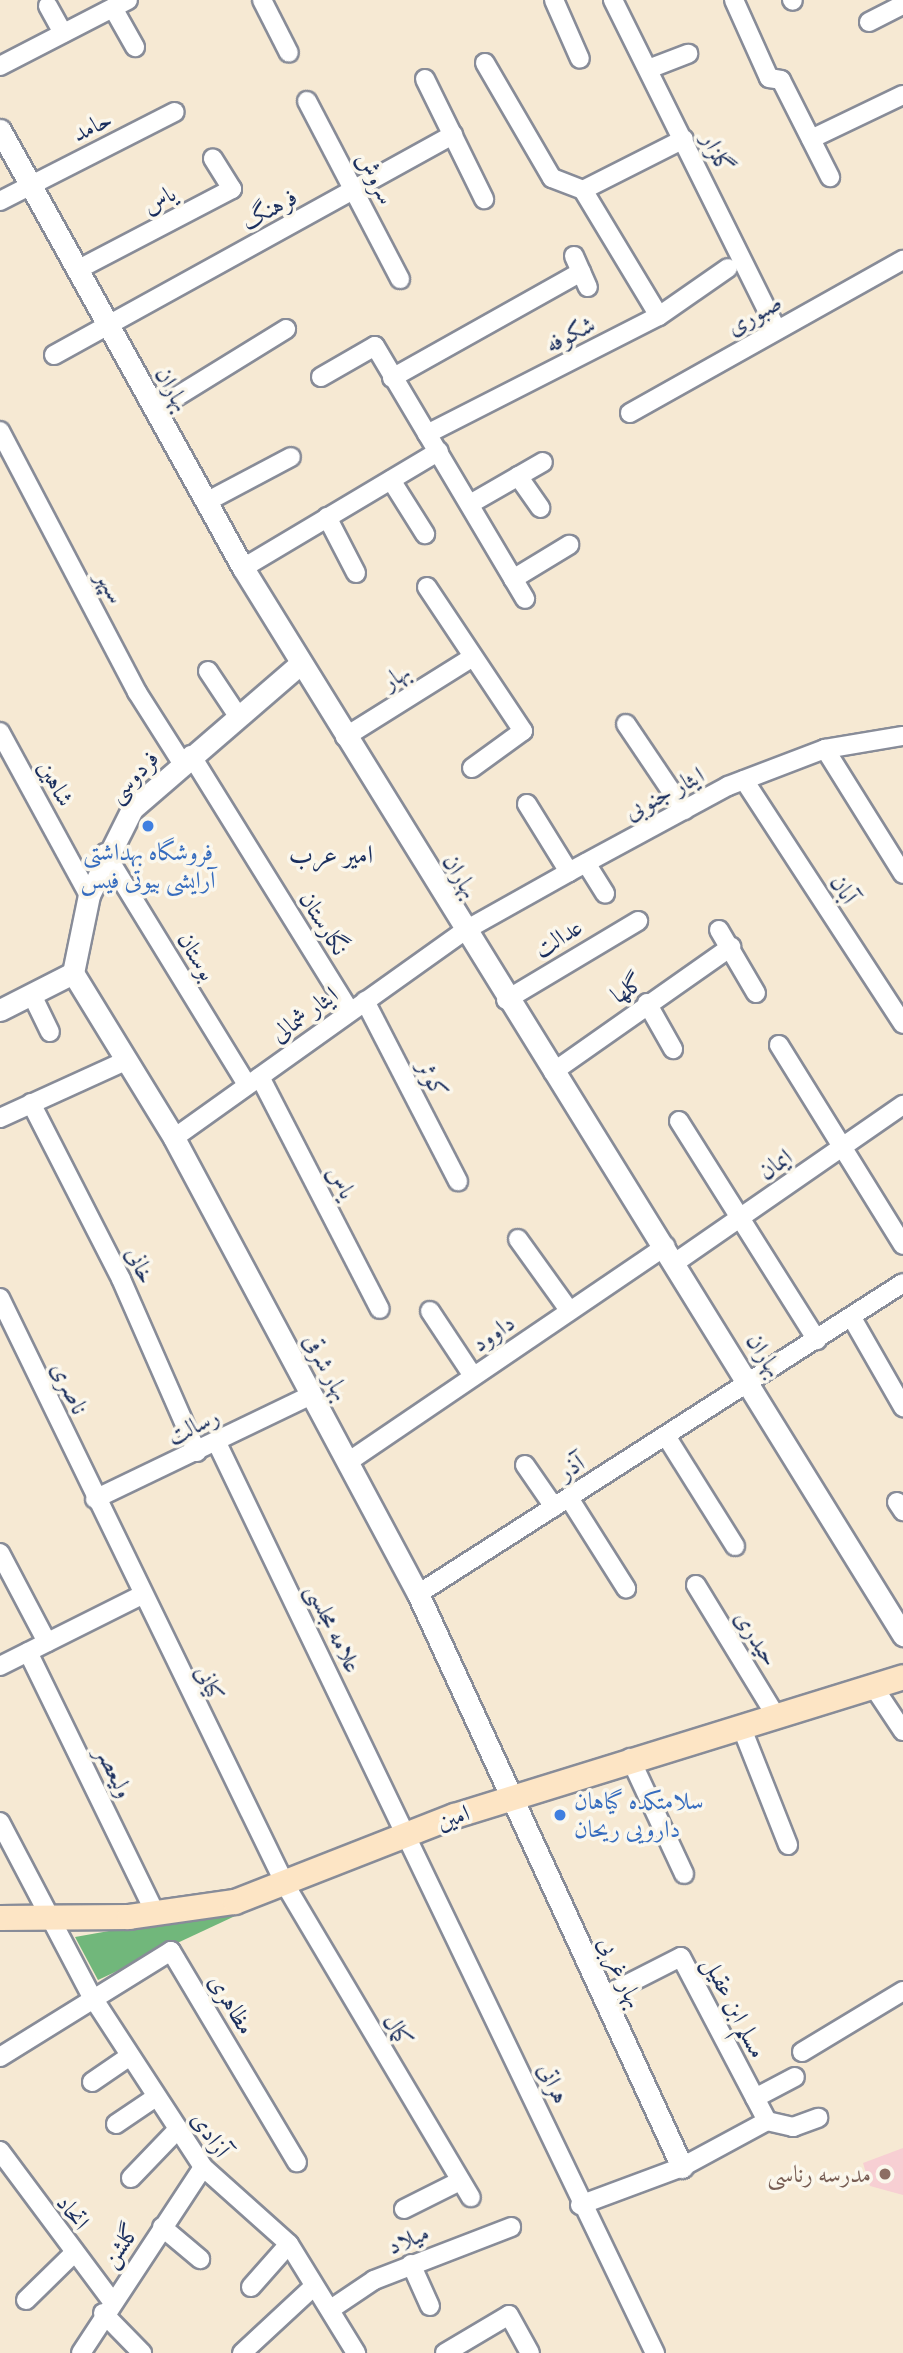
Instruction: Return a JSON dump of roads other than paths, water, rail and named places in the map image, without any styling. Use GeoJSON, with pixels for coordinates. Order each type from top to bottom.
{"type":"FeatureCollection","features":[{"type":"Feature","properties":{"kind":"main road","name":"امین"},"geometry":{"type":"LineString","coordinates":[[0,1917],[50,1922],[156,1915],[286,1886],[406,1835],[630,1758],[903,1677]]}},
{"type":"Feature","properties":{"kind":"street"},"geometry":{"type":"LineString","coordinates":[[262,0],[289,53]]}},
{"type":"Feature","properties":{"kind":"street"},"geometry":{"type":"LineString","coordinates":[[554,0],[580,59]]}},
{"type":"Feature","properties":{"kind":"street","name":"گلزار"},"geometry":{"type":"LineString","coordinates":[[613,0],[651,68],[776,328]]}},
{"type":"Feature","properties":{"kind":"street"},"geometry":{"type":"LineString","coordinates":[[734,0],[769,78],[781,80],[830,177]]}},
{"type":"Feature","properties":{"kind":"street"},"geometry":{"type":"LineString","coordinates":[[0,66],[120,4],[135,47]]}},
{"type":"Feature","properties":{"kind":"street"},"geometry":{"type":"LineString","coordinates":[[869,22],[903,5]]}},
{"type":"Feature","properties":{"kind":"street"},"geometry":{"type":"LineString","coordinates":[[48,6],[63,33]]}},
{"type":"Feature","properties":{"kind":"street"},"geometry":{"type":"LineString","coordinates":[[651,68],[688,54]]}},
{"type":"Feature","properties":{"kind":"street"},"geometry":{"type":"LineString","coordinates":[[485,63],[552,178],[583,190],[659,316]]}},
{"type":"Feature","properties":{"kind":"street"},"geometry":{"type":"LineString","coordinates":[[425,79],[484,199]]}},
{"type":"Feature","properties":{"kind":"street"},"geometry":{"type":"LineString","coordinates":[[811,139],[903,94]]}},
{"type":"Feature","properties":{"kind":"street","name":"سروش"},"geometry":{"type":"LineString","coordinates":[[307,101],[400,279]]}},
{"type":"Feature","properties":{"kind":"street","name":"حامد"},"geometry":{"type":"LineString","coordinates":[[0,201],[176,112]]}},
{"type":"Feature","properties":{"kind":"street","name":"بهاران"},"geometry":{"type":"LineString","coordinates":[[0,130],[243,568],[506,1000],[751,1382],[903,1635]]}},
{"type":"Feature","properties":{"kind":"street","name":"فرهنگ"},"geometry":{"type":"LineString","coordinates":[[54,355],[453,135]]}},
{"type":"Feature","properties":{"kind":"street"},"geometry":{"type":"LineString","coordinates":[[583,190],[684,139]]}},
{"type":"Feature","properties":{"kind":"street","name":"یاس"},"geometry":{"type":"LineString","coordinates":[[78,270],[232,189],[213,158]]}},
{"type":"Feature","properties":{"kind":"street","name":"صبوری"},"geometry":{"type":"LineString","coordinates":[[630,413],[776,328],[903,260]]}},
{"type":"Feature","properties":{"kind":"street","name":"شکوفه"},"geometry":{"type":"LineString","coordinates":[[427,435],[659,316],[728,268]]}},
{"type":"Feature","properties":{"kind":"street"},"geometry":{"type":"LineString","coordinates":[[392,378],[581,272]]}},
{"type":"Feature","properties":{"kind":"street"},"geometry":{"type":"LineString","coordinates":[[155,410],[286,329]]}},
{"type":"Feature","properties":{"kind":"street"},"geometry":{"type":"LineString","coordinates":[[321,377],[375,346],[525,599]]}},
{"type":"Feature","properties":{"kind":"street","name":"سپهر"},"geometry":{"type":"LineString","coordinates":[[0,431],[137,692],[186,759]]}},
{"type":"Feature","properties":{"kind":"street"},"geometry":{"type":"LineString","coordinates":[[243,568],[439,450]]}},
{"type":"Feature","properties":{"kind":"street"},"geometry":{"type":"LineString","coordinates":[[206,502],[291,457]]}},
{"type":"Feature","properties":{"kind":"street"},"geometry":{"type":"LineString","coordinates":[[470,504],[543,462]]}},
{"type":"Feature","properties":{"kind":"street"},"geometry":{"type":"LineString","coordinates":[[518,476],[540,508]]}},
{"type":"Feature","properties":{"kind":"street"},"geometry":{"type":"LineString","coordinates":[[390,480],[425,534]]}},
{"type":"Feature","properties":{"kind":"street"},"geometry":{"type":"LineString","coordinates":[[327,517],[356,573]]}},
{"type":"Feature","properties":{"kind":"street"},"geometry":{"type":"LineString","coordinates":[[513,579],[569,545]]}},
{"type":"Feature","properties":{"kind":"street"},"geometry":{"type":"LineString","coordinates":[[427,587],[523,731],[472,768]]}},
{"type":"Feature","properties":{"kind":"street","name":"بهار"},"geometry":{"type":"LineString","coordinates":[[345,737],[473,657]]}},
{"type":"Feature","properties":{"kind":"street","name":"فردوسی"},"geometry":{"type":"LineString","coordinates":[[73,973],[89,895],[105,853],[132,808],[300,663]]}},
{"type":"Feature","properties":{"kind":"street"},"geometry":{"type":"LineString","coordinates":[[208,671],[237,716]]}},
{"type":"Feature","properties":{"kind":"street"},"geometry":{"type":"LineString","coordinates":[[626,724],[684,810]]}},
{"type":"Feature","properties":{"kind":"street","name":"شاهین"},"geometry":{"type":"LineString","coordinates":[[0,732],[89,895]]}},
{"type":"Feature","properties":{"kind":"street","name":"ایثار جنوبی"},"geometry":{"type":"LineString","coordinates":[[464,932],[569,872],[744,780],[825,748],[903,736]]}},
{"type":"Feature","properties":{"kind":"street"},"geometry":{"type":"LineString","coordinates":[[825,748],[903,874]]}},
{"type":"Feature","properties":{"kind":"street","name":"نگارستان"},"geometry":{"type":"LineString","coordinates":[[186,759],[357,1006]]}},
{"type":"Feature","properties":{"kind":"street","name":"آبان"},"geometry":{"type":"LineString","coordinates":[[744,780],[903,1024]]}},
{"type":"Feature","properties":{"kind":"street"},"geometry":{"type":"LineString","coordinates":[[527,804],[569,872]]}},
{"type":"Feature","properties":{"kind":"street","name":"بوستان"},"geometry":{"type":"LineString","coordinates":[[105,853],[254,1081]]}},
{"type":"Feature","properties":{"kind":"street"},"geometry":{"type":"LineString","coordinates":[[586,863],[605,894]]}},
{"type":"Feature","properties":{"kind":"street","name":"عدالت"},"geometry":{"type":"LineString","coordinates":[[506,1000],[638,920]]}},
{"type":"Feature","properties":{"kind":"street"},"geometry":{"type":"LineString","coordinates":[[719,930],[756,993]]}},
{"type":"Feature","properties":{"kind":"street","name":"ایثار شمالی"},"geometry":{"type":"LineString","coordinates":[[174,1138],[464,932]]}},
{"type":"Feature","properties":{"kind":"street","name":"گلها"},"geometry":{"type":"LineString","coordinates":[[553,1072],[647,1003],[731,947]]}},
{"type":"Feature","properties":{"kind":"street"},"geometry":{"type":"LineString","coordinates":[[0,1010],[73,973]]}},
{"type":"Feature","properties":{"kind":"street","name":"بهار شرقی"},"geometry":{"type":"LineString","coordinates":[[73,973],[174,1138],[348,1462],[418,1594],[515,1797]]}},
{"type":"Feature","properties":{"kind":"street"},"geometry":{"type":"LineString","coordinates":[[32,995],[50,1032]]}},
{"type":"Feature","properties":{"kind":"street"},"geometry":{"type":"LineString","coordinates":[[647,1003],[673,1049]]}},
{"type":"Feature","properties":{"kind":"street","name":"کوثر"},"geometry":{"type":"LineString","coordinates":[[357,1006],[458,1181]]}},
{"type":"Feature","properties":{"kind":"street"},"geometry":{"type":"LineString","coordinates":[[779,1045],[903,1245]]}},
{"type":"Feature","properties":{"kind":"street"},"geometry":{"type":"LineString","coordinates":[[0,1118],[125,1061]]}},
{"type":"Feature","properties":{"kind":"street","name":"یاس"},"geometry":{"type":"LineString","coordinates":[[254,1081],[380,1309]]}},
{"type":"Feature","properties":{"kind":"street","name":"خانی"},"geometry":{"type":"LineString","coordinates":[[31,1103],[121,1279],[197,1452]]}},
{"type":"Feature","properties":{"kind":"street","name":"ایمان"},"geometry":{"type":"LineString","coordinates":[[671,1254],[741,1219],[840,1146],[903,1105]]}},
{"type":"Feature","properties":{"kind":"street"},"geometry":{"type":"LineString","coordinates":[[679,1121],[817,1340]]}},
{"type":"Feature","properties":{"kind":"street"},"geometry":{"type":"LineString","coordinates":[[518,1239],[569,1310]]}},
{"type":"Feature","properties":{"kind":"street","name":"داوود"},"geometry":{"type":"LineString","coordinates":[[348,1462],[569,1310],[671,1254]]}},
{"type":"Feature","properties":{"kind":"street"},"geometry":{"type":"LineString","coordinates":[[751,1382],[903,1283]]}},
{"type":"Feature","properties":{"kind":"street","name":"ناصری"},"geometry":{"type":"LineString","coordinates":[[0,1298],[95,1499]]}},
{"type":"Feature","properties":{"kind":"street"},"geometry":{"type":"LineString","coordinates":[[430,1311],[473,1376]]}},
{"type":"Feature","properties":{"kind":"street"},"geometry":{"type":"LineString","coordinates":[[852,1318],[903,1407]]}},
{"type":"Feature","properties":{"kind":"street","name":"آذر"},"geometry":{"type":"LineString","coordinates":[[418,1594],[751,1382]]}},
{"type":"Feature","properties":{"kind":"street","name":"رسالت"},"geometry":{"type":"LineString","coordinates":[[95,1499],[217,1443],[311,1395]]}},
{"type":"Feature","properties":{"kind":"street"},"geometry":{"type":"LineString","coordinates":[[666,1436],[735,1546]]}},
{"type":"Feature","properties":{"kind":"street","name":"علامه مجلسی"},"geometry":{"type":"LineString","coordinates":[[217,1443],[406,1835]]}},
{"type":"Feature","properties":{"kind":"street"},"geometry":{"type":"LineString","coordinates":[[525,1465],[562,1502],[626,1588]]}},
{"type":"Feature","properties":{"kind":"street","name":"کیانی"},"geometry":{"type":"LineString","coordinates":[[95,1499],[140,1596],[286,1886]]}},
{"type":"Feature","properties":{"kind":"street"},"geometry":{"type":"LineString","coordinates":[[0,1553],[47,1642]]}},
{"type":"Feature","properties":{"kind":"street","name":"حیدری"},"geometry":{"type":"LineString","coordinates":[[696,1586],[776,1716]]}},
{"type":"Feature","properties":{"kind":"street"},"geometry":{"type":"LineString","coordinates":[[0,1667],[140,1596]]}},
{"type":"Feature","properties":{"kind":"street","name":"ولیعصر"},"geometry":{"type":"LineString","coordinates":[[28,1652],[156,1915]]}},
{"type":"Feature","properties":{"kind":"street"},"geometry":{"type":"LineString","coordinates":[[873,1686],[903,1731]]}},
{"type":"Feature","properties":{"kind":"street"},"geometry":{"type":"LineString","coordinates":[[741,1726],[788,1845]]}},
{"type":"Feature","properties":{"kind":"street"},"geometry":{"type":"LineString","coordinates":[[630,1758],[684,1874]]}},
{"type":"Feature","properties":{"kind":"street","name":"بهار غربی"},"geometry":{"type":"LineString","coordinates":[[515,1797],[682,2167]]}},
{"type":"Feature","properties":{"kind":"street"},"geometry":{"type":"LineString","coordinates":[[0,1822],[50,1922]]}},
{"type":"Feature","properties":{"kind":"street","name":"هراتی"},"geometry":{"type":"LineString","coordinates":[[406,1835],[580,2205],[655,2353]]}},
{"type":"Feature","properties":{"kind":"street","name":"کمال"},"geometry":{"type":"LineString","coordinates":[[286,1886],[471,2197]]}},
{"type":"Feature","properties":{"kind":"street","name":"آزادی"},"geometry":{"type":"LineString","coordinates":[[50,1922],[91,1995],[203,2167],[289,2244],[356,2353]]}},
{"type":"Feature","properties":{"kind":"street","name":"مظاهری"},"geometry":{"type":"LineString","coordinates":[[91,1995],[171,1951],[297,2162]]}},
{"type":"Feature","properties":{"kind":"street","name":"مسلم ابن عقیل"},"geometry":{"type":"LineString","coordinates":[[604,1996],[681,1957],[767,2120]]}},
{"type":"Feature","properties":{"kind":"street"},"geometry":{"type":"LineString","coordinates":[[802,2052],[903,1991]]}},
{"type":"Feature","properties":{"kind":"street"},"geometry":{"type":"LineString","coordinates":[[0,2057],[91,1995]]}},
{"type":"Feature","properties":{"kind":"street"},"geometry":{"type":"LineString","coordinates":[[92,2082],[130,2056]]}},
{"type":"Feature","properties":{"kind":"street"},"geometry":{"type":"LineString","coordinates":[[755,2098],[795,2077]]}},
{"type":"Feature","properties":{"kind":"street"},"geometry":{"type":"LineString","coordinates":[[116,2124],[156,2096]]}},
{"type":"Feature","properties":{"kind":"street"},"geometry":{"type":"LineString","coordinates":[[580,2205],[682,2167],[767,2120],[793,2127],[818,2118]]}},
{"type":"Feature","properties":{"kind":"street"},"geometry":{"type":"LineString","coordinates":[[131,2178],[178,2129]]}},
{"type":"Feature","properties":{"kind":"street","name":"اتحاد"},"geometry":{"type":"LineString","coordinates":[[0,2151],[74,2253],[107,2307],[142,2353]]}},
{"type":"Feature","properties":{"kind":"street","name":"گلشن"},"geometry":{"type":"LineString","coordinates":[[81,2353],[107,2307],[203,2167]]}},
{"type":"Feature","properties":{"kind":"street"},"geometry":{"type":"LineString","coordinates":[[404,2209],[460,2181]]}},
{"type":"Feature","properties":{"kind":"street"},"geometry":{"type":"LineString","coordinates":[[162,2227],[200,2259]]}},
{"type":"Feature","properties":{"kind":"street","name":"میلاد"},"geometry":{"type":"LineString","coordinates":[[331,2309],[411,2264],[511,2227]]}},
{"type":"Feature","properties":{"kind":"street"},"geometry":{"type":"LineString","coordinates":[[251,2287],[289,2244]]}},
{"type":"Feature","properties":{"kind":"street"},"geometry":{"type":"LineString","coordinates":[[26,2300],[74,2253]]}},
{"type":"Feature","properties":{"kind":"street"},"geometry":{"type":"LineString","coordinates":[[411,2264],[430,2306]]}},
{"type":"Feature","properties":{"kind":"street"},"geometry":{"type":"LineString","coordinates":[[242,2353],[314,2286]]}},
{"type":"Feature","properties":{"kind":"street"},"geometry":{"type":"LineString","coordinates":[[445,2353],[509,2315],[530,2353]]}},
{"type":"Feature","properties":{"kind":"place","name":"فروشگاه بهداشتی آرایشی بیوتی فیس"},"geometry":{"type":"Point","coordinates":[148,826]}},
{"type":"Feature","properties":{"kind":"place","name":"سلامتکده گیاهان دارویی ریحان"},"geometry":{"type":"Point","coordinates":[560,1815]}},
{"type":"Feature","properties":{"kind":"place","name":"مدرسه رناسی"},"geometry":{"type":"Point","coordinates":[885,2174]}},
{"type":"Feature","properties":{"kind":"district","name":"امیر عرب"},"geometry":{"type":"Point","coordinates":[331,854]}}]}
